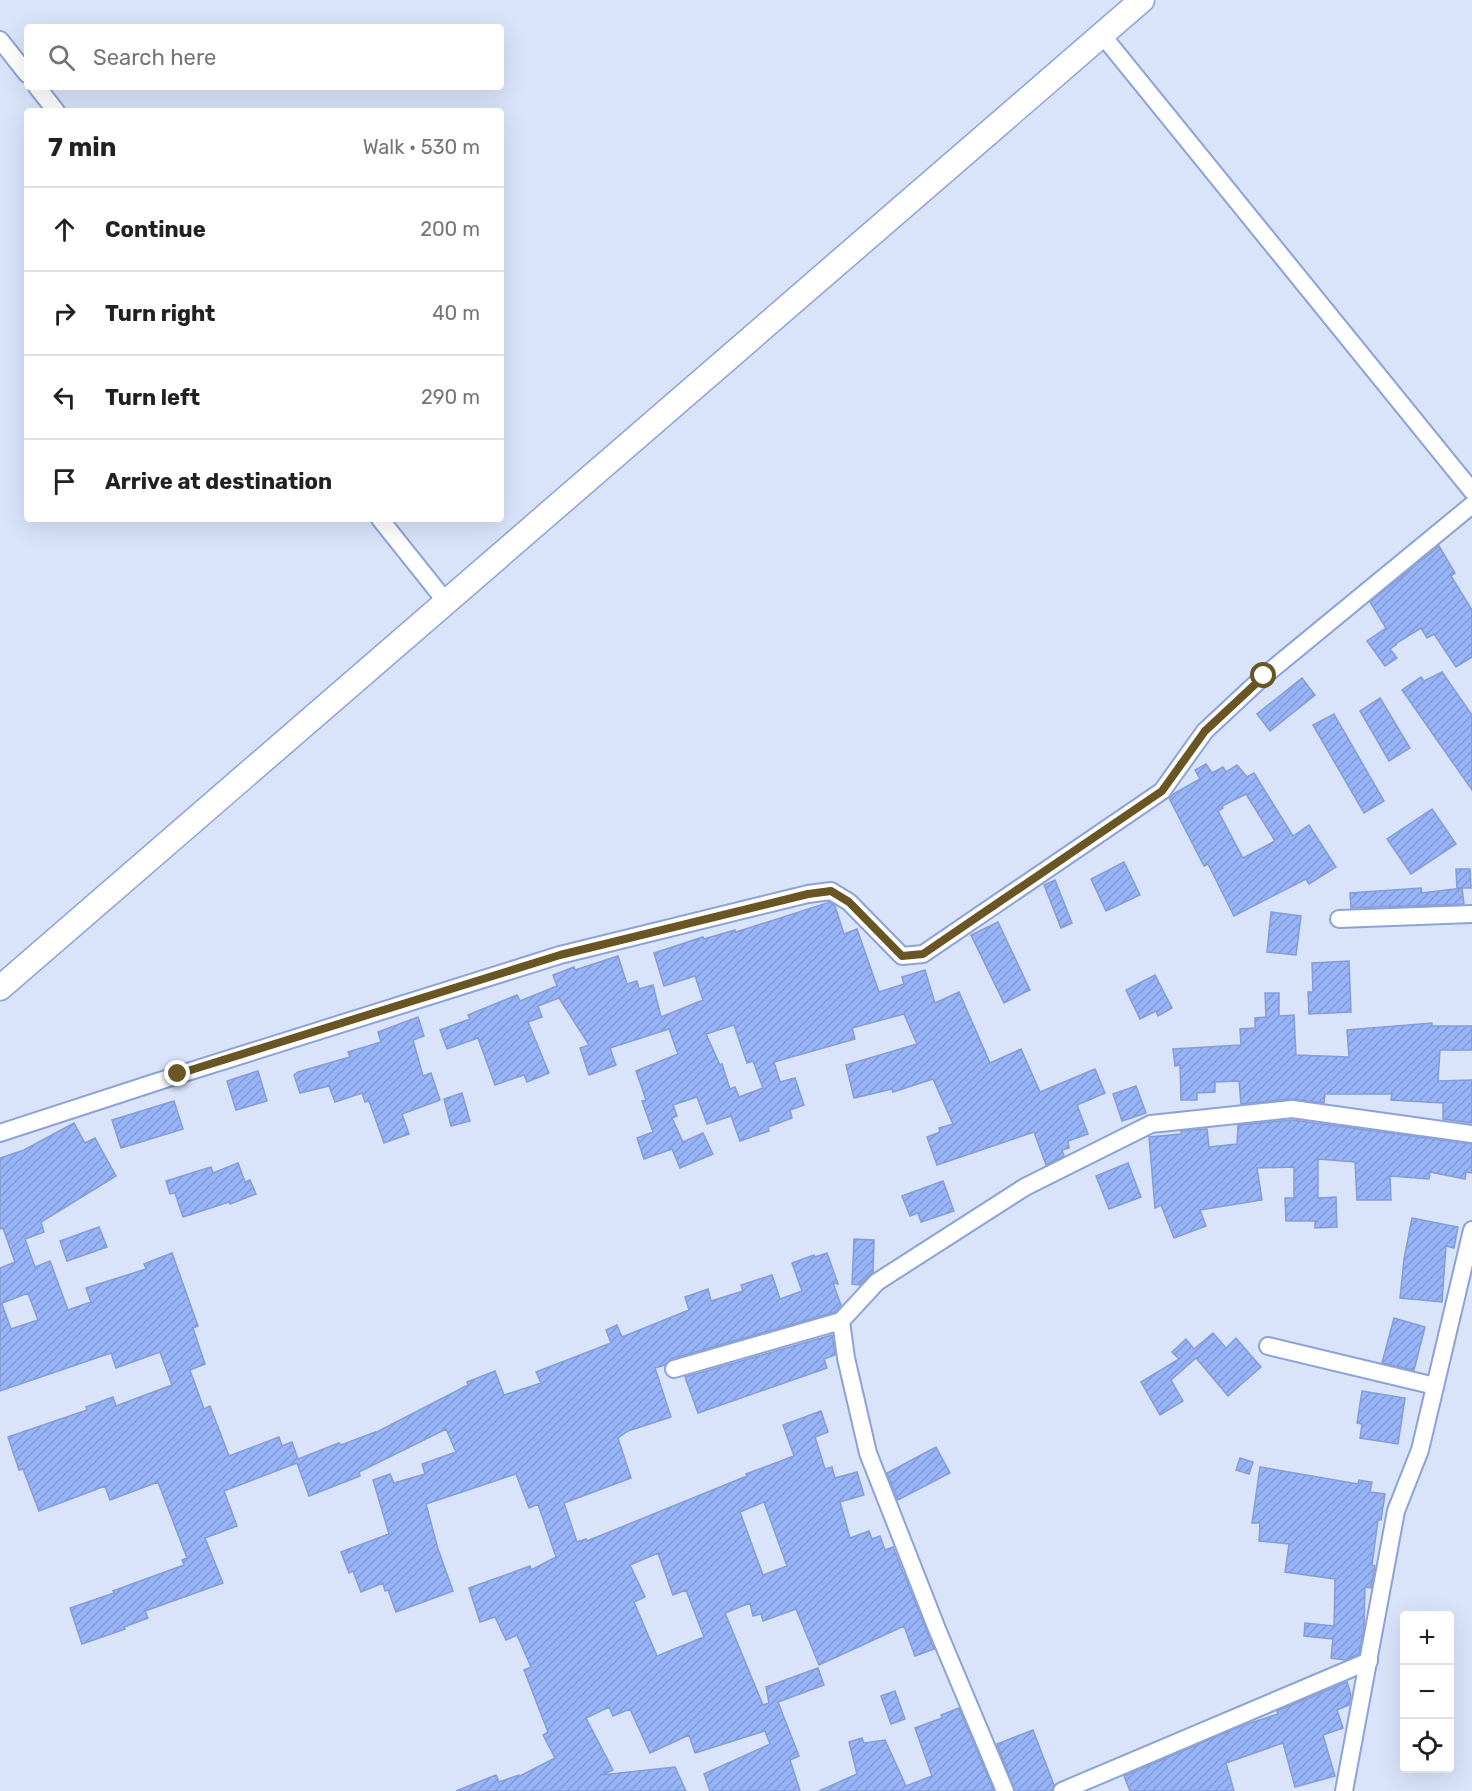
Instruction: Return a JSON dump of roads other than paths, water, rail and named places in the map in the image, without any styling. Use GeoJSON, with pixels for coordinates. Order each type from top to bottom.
{"type":"FeatureCollection","features":[{"type":"Feature","properties":{"kind":"main road"},"geometry":{"type":"LineString","coordinates":[[0,988],[1142,0]]}},
{"type":"Feature","properties":{"kind":"street"},"geometry":{"type":"LineString","coordinates":[[1103,36],[1472,490]]}},
{"type":"Feature","properties":{"kind":"street"},"geometry":{"type":"LineString","coordinates":[[0,40],[24,70]]}},
{"type":"Feature","properties":{"kind":"street"},"geometry":{"type":"LineString","coordinates":[[39,90],[54,108]]}},
{"type":"Feature","properties":{"kind":"street"},"geometry":{"type":"LineString","coordinates":[[0,1133],[178,1074],[560,955],[808,894],[831,891],[849,902],[902,956],[923,954],[1162,791],[1205,731],[1264,676],[1472,505]]}},
{"type":"Feature","properties":{"kind":"street"},"geometry":{"type":"LineString","coordinates":[[382,522],[447,603]]}},
{"type":"Feature","properties":{"kind":"street"},"geometry":{"type":"LineString","coordinates":[[1339,919],[1472,914]]}},
{"type":"Feature","properties":{"kind":"street"},"geometry":{"type":"LineString","coordinates":[[674,1369],[841,1321],[877,1282],[1025,1187],[1151,1124],[1292,1109],[1472,1134]]}},
{"type":"Feature","properties":{"kind":"street"},"geometry":{"type":"LineString","coordinates":[[1344,1791],[1396,1511],[1420,1450],[1472,1230]]}},
{"type":"Feature","properties":{"kind":"street"},"geometry":{"type":"LineString","coordinates":[[841,1321],[846,1358],[868,1453],[937,1629],[1005,1791]]}},
{"type":"Feature","properties":{"kind":"street"},"geometry":{"type":"LineString","coordinates":[[1268,1346],[1435,1386]]}},
{"type":"Feature","properties":{"kind":"street"},"geometry":{"type":"LineString","coordinates":[[1062,1791],[1368,1661]]}}]}
